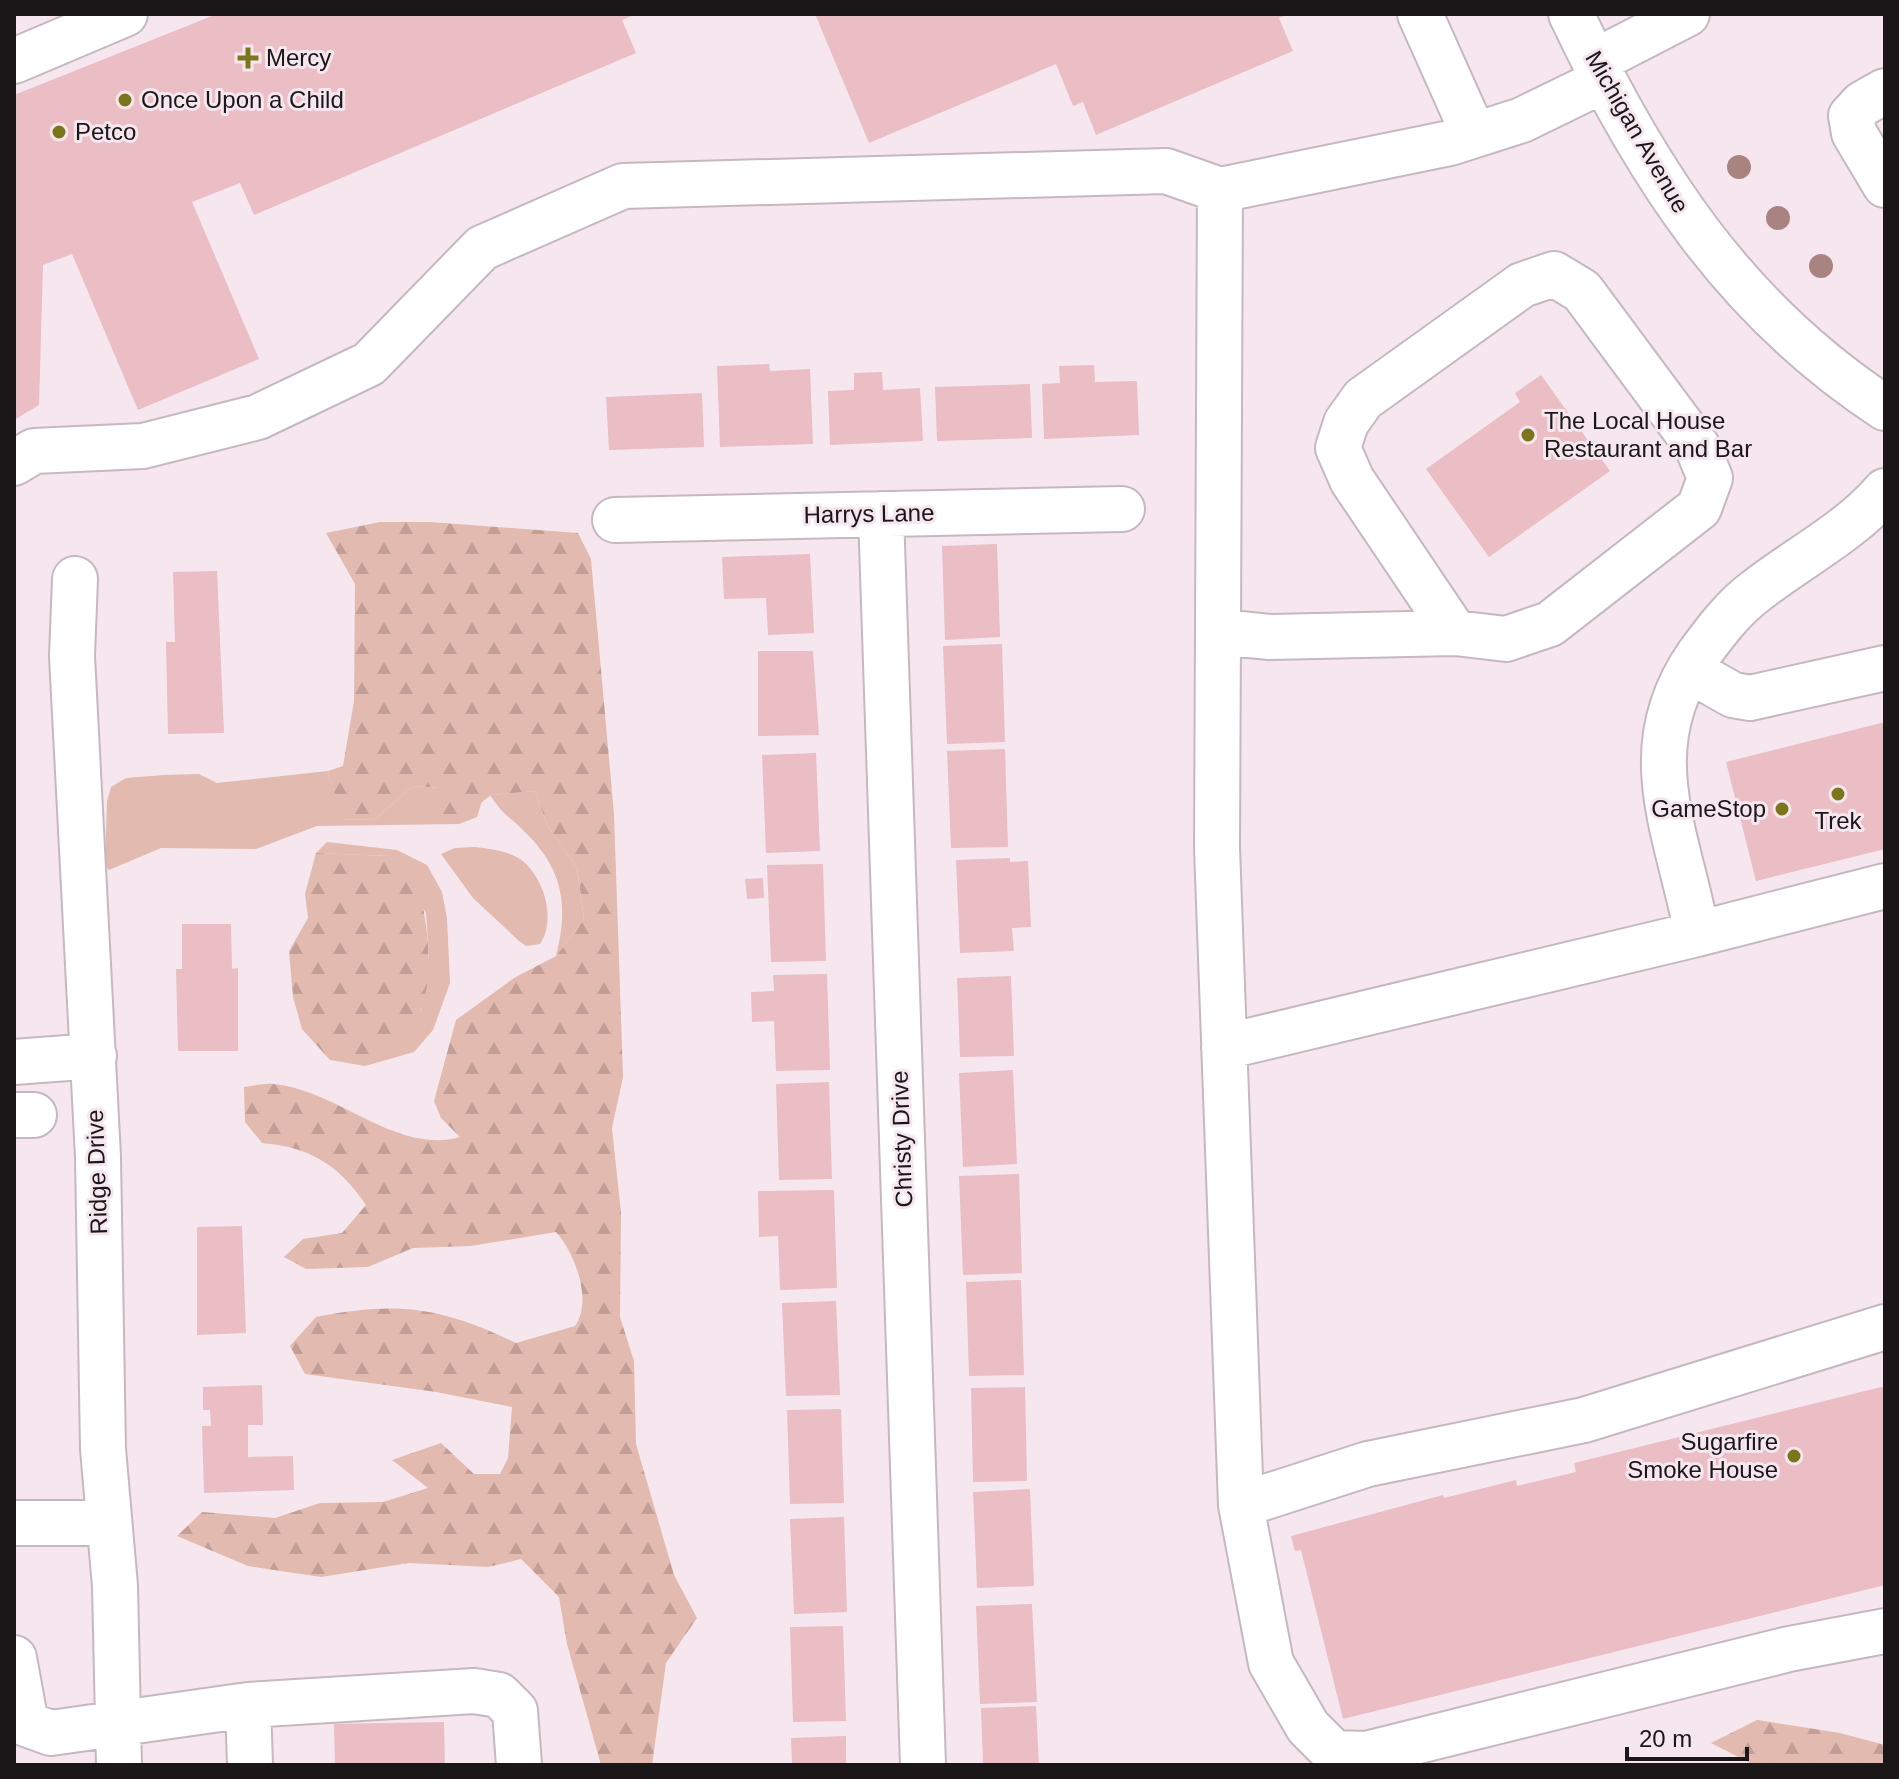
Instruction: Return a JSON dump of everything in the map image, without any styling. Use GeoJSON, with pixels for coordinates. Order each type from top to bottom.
{"type":"FeatureCollection","features":[{"type":"Feature","properties":{"kind":"street"},"geometry":{"type":"LineString","coordinates":[[14,61],[125,14]]}},
{"type":"Feature","properties":{"kind":"street"},"geometry":{"type":"LineString","coordinates":[[1420,14],[1474,135]]}},
{"type":"Feature","properties":{"kind":"street","name":"Michigan Avenue"},"geometry":{"type":"LineString","coordinates":[[1571,14],[1665,190],[1730,275],[1803,348],[1885,408]]}},
{"type":"Feature","properties":{"kind":"street"},"geometry":{"type":"LineString","coordinates":[[14,463],[34,451],[143,446],[258,417],[369,364],[482,248],[623,186],[1166,171],[1220,190],[1450,143],[1522,120],[1687,14]]}},
{"type":"Feature","properties":{"kind":"street"},"geometry":{"type":"LineString","coordinates":[[1885,91],[1862,104],[1851,116],[1854,133],[1885,185]]}},
{"type":"Feature","properties":{"kind":"street"},"geometry":{"type":"LineString","coordinates":[[1220,190],[1217,848],[1241,1505],[1271,1663],[1308,1727],[1334,1753],[1366,1754],[1789,1649],[1885,1631]]}},
{"type":"Feature","properties":{"kind":"street"},"geometry":{"type":"LineString","coordinates":[[1220,632],[1270,637],[1455,633],[1506,639],[1550,624],[1699,508],[1710,478],[1697,446],[1582,291],[1554,274],[1522,285],[1363,399],[1346,423],[1338,448],[1352,480],[1455,633]]}},
{"type":"Feature","properties":{"kind":"street"},"geometry":{"type":"LineString","coordinates":[[1697,934],[1667,806],[1663,764],[1665,727],[1689,670],[1732,612],[1856,519],[1885,491]]}},
{"type":"Feature","properties":{"kind":"street","name":"Harrys Lane"},"geometry":{"type":"LineString","coordinates":[[615,520],[1122,509]]}},
{"type":"Feature","properties":{"kind":"street","name":"Christy Drive"},"geometry":{"type":"LineString","coordinates":[[881,514],[923,1765]]}},
{"type":"Feature","properties":{"kind":"street","name":"Ridge Drive"},"geometry":{"type":"LineString","coordinates":[[75,579],[72,656],[94,1056],[103,1449],[119,1745]]}},
{"type":"Feature","properties":{"kind":"street"},"geometry":{"type":"LineString","coordinates":[[1689,670],[1733,695],[1750,698],[1885,668]]}},
{"type":"Feature","properties":{"kind":"street"},"geometry":{"type":"LineString","coordinates":[[1224,1047],[1885,886]]}},
{"type":"Feature","properties":{"kind":"street"},"geometry":{"type":"LineString","coordinates":[[14,1062],[94,1056]]}},
{"type":"Feature","properties":{"kind":"street"},"geometry":{"type":"LineString","coordinates":[[1241,1505],[1368,1464],[1584,1420],[1885,1327]]}},
{"type":"Feature","properties":{"kind":"street"},"geometry":{"type":"LineString","coordinates":[[14,1523],[109,1523]]}},
{"type":"Feature","properties":{"kind":"street"},"geometry":{"type":"LineString","coordinates":[[14,1658],[26,1724],[51,1733],[119,1745],[248,1705],[474,1691],[499,1695],[515,1711],[519,1765]]}},
{"type":"Feature","properties":{"kind":"street"},"geometry":{"type":"LineString","coordinates":[[248,1705],[250,1765]]}},
{"type":"Feature","properties":{"kind":"green space"},"geometry":{"type":"Polygon","coordinates":[[[380,522],[431,522],[578,533],[591,559],[614,814],[623,1077],[612,1128],[621,1213],[620,1317],[634,1361],[636,1444],[674,1575],[697,1618],[666,1663],[652,1765],[601,1765],[567,1644],[559,1597],[521,1559],[488,1567],[409,1563],[321,1577],[248,1566],[177,1536],[202,1512],[275,1518],[320,1503],[383,1502],[428,1488],[392,1460],[441,1443],[474,1474],[500,1474],[508,1458],[512,1407],[436,1392],[305,1374],[290,1346],[316,1317],[372,1309],[419,1310],[464,1322],[516,1343],[575,1326],[580,1316],[582,1291],[575,1264],[556,1232],[471,1246],[413,1248],[368,1267],[306,1269],[284,1257],[303,1239],[342,1233],[366,1205],[345,1179],[322,1160],[295,1149],[262,1143],[245,1122],[244,1087],[274,1084],[321,1097],[390,1130],[413,1137],[436,1140],[460,1137],[441,1118],[434,1101],[456,1020],[514,978],[556,956],[584,919],[577,868],[547,825],[535,791],[491,795],[467,814],[442,814],[438,788],[413,786],[375,819],[342,820],[328,771],[343,766],[354,701],[355,584],[326,533],[380,522]]]}},
{"type":"Feature","properties":{"kind":"green space"},"geometry":{"type":"Polygon","coordinates":[[[328,771],[343,820],[375,819],[413,786],[438,788],[467,814],[482,801],[477,817],[459,824],[317,826],[256,849],[161,848],[109,870],[105,865],[107,801],[111,787],[126,778],[199,774],[217,783],[328,771]]]}},
{"type":"Feature","properties":{"kind":"green space"},"geometry":{"type":"Polygon","coordinates":[[[535,791],[547,825],[577,868],[584,919],[556,956],[562,904],[555,874],[537,845],[490,795],[535,791]]]}},
{"type":"Feature","properties":{"kind":"green space"},"geometry":{"type":"Polygon","coordinates":[[[327,842],[397,850],[427,865],[442,892],[447,918],[450,983],[433,1030],[414,1052],[365,1066],[421,1010],[429,956],[426,913],[388,856],[316,853],[327,842]]]}},
{"type":"Feature","properties":{"kind":"green space"},"geometry":{"type":"Polygon","coordinates":[[[475,847],[513,855],[524,862],[538,879],[548,913],[540,944],[526,946],[519,941],[473,898],[441,854],[455,848],[475,847]]]}},
{"type":"Feature","properties":{"kind":"green space"},"geometry":{"type":"Polygon","coordinates":[[[316,853],[388,856],[414,869],[418,885],[428,939],[426,993],[411,1025],[365,1066],[330,1060],[302,1029],[293,997],[289,951],[308,918],[305,894],[316,853]]]}},
{"type":"Feature","properties":{"kind":"green space"},"geometry":{"type":"Polygon","coordinates":[[[1757,1720],[1840,1733],[1885,1745],[1885,1765],[1754,1765],[1711,1743],[1757,1720]]]}},
{"type":"Feature","properties":{"kind":"building"},"geometry":{"type":"Polygon","coordinates":[[[217,14],[636,14],[622,20],[636,53],[254,215],[240,183],[192,202],[259,359],[138,410],[72,254],[43,265],[39,405],[14,420],[14,95],[217,14]]]}},
{"type":"Feature","properties":{"kind":"building"},"geometry":{"type":"Polygon","coordinates":[[[815,14],[1287,14],[1279,18],[1293,51],[1096,135],[1083,102],[1073,106],[1056,64],[869,143],[815,14]]]}},
{"type":"Feature","properties":{"kind":"building"},"geometry":{"type":"Polygon","coordinates":[[[769,364],[770,371],[810,369],[813,444],[720,447],[717,366],[769,364]]]}},
{"type":"Feature","properties":{"kind":"building"},"geometry":{"type":"Polygon","coordinates":[[[1094,365],[1095,382],[1137,381],[1139,435],[1044,439],[1042,384],[1060,383],[1059,366],[1094,365]]]}},
{"type":"Feature","properties":{"kind":"building"},"geometry":{"type":"Polygon","coordinates":[[[882,372],[883,390],[920,388],[923,441],[830,445],[828,391],[854,390],[854,373],[882,372]]]}},
{"type":"Feature","properties":{"kind":"building","name":"The Local House Restaurant and Bar"},"geometry":{"type":"Polygon","coordinates":[[[1541,375],[1610,471],[1489,557],[1426,469],[1520,402],[1515,393],[1541,375]]]}},
{"type":"Feature","properties":{"kind":"building"},"geometry":{"type":"Polygon","coordinates":[[[1030,384],[1032,438],[937,441],[935,387],[1030,384]]]}},
{"type":"Feature","properties":{"kind":"building"},"geometry":{"type":"Polygon","coordinates":[[[702,393],[704,447],[609,450],[606,397],[702,393]]]}},
{"type":"Feature","properties":{"kind":"building"},"geometry":{"type":"Polygon","coordinates":[[[997,544],[1000,637],[945,640],[942,546],[997,544]]]}},
{"type":"Feature","properties":{"kind":"building"},"geometry":{"type":"Polygon","coordinates":[[[810,554],[814,633],[768,635],[766,598],[724,599],[722,557],[810,554]]]}},
{"type":"Feature","properties":{"kind":"building"},"geometry":{"type":"Polygon","coordinates":[[[217,571],[224,733],[168,734],[166,642],[175,642],[173,572],[217,571]]]}},
{"type":"Feature","properties":{"kind":"building"},"geometry":{"type":"Polygon","coordinates":[[[1002,644],[1005,742],[947,744],[943,646],[1002,644]]]}},
{"type":"Feature","properties":{"kind":"building"},"geometry":{"type":"Polygon","coordinates":[[[758,651],[813,651],[819,735],[758,736],[758,651]]]}},
{"type":"Feature","properties":{"kind":"building"},"geometry":{"type":"Polygon","coordinates":[[[1885,722],[1885,849],[1756,881],[1726,762],[1885,722]]]}},
{"type":"Feature","properties":{"kind":"building"},"geometry":{"type":"Polygon","coordinates":[[[1005,749],[1008,847],[951,848],[947,751],[1005,749]]]}},
{"type":"Feature","properties":{"kind":"building"},"geometry":{"type":"Polygon","coordinates":[[[816,753],[820,851],[766,853],[762,755],[816,753]]]}},
{"type":"Feature","properties":{"kind":"building"},"geometry":{"type":"Polygon","coordinates":[[[1010,858],[1010,862],[1028,861],[1031,927],[1012,928],[1014,951],[960,953],[956,860],[1010,858]]]}},
{"type":"Feature","properties":{"kind":"building"},"geometry":{"type":"Polygon","coordinates":[[[823,864],[826,961],[771,962],[767,865],[823,864]]]}},
{"type":"Feature","properties":{"kind":"building"},"geometry":{"type":"Polygon","coordinates":[[[763,878],[764,898],[747,899],[745,879],[763,878]]]}},
{"type":"Feature","properties":{"kind":"building"},"geometry":{"type":"Polygon","coordinates":[[[182,924],[231,924],[232,969],[238,968],[238,1051],[178,1051],[176,969],[182,969],[182,924]]]}},
{"type":"Feature","properties":{"kind":"building"},"geometry":{"type":"Polygon","coordinates":[[[827,974],[830,1070],[776,1071],[774,1021],[752,1022],[751,992],[774,991],[773,975],[827,974]]]}},
{"type":"Feature","properties":{"kind":"building"},"geometry":{"type":"Polygon","coordinates":[[[1011,976],[1014,1056],[960,1057],[957,978],[1011,976]]]}},
{"type":"Feature","properties":{"kind":"building"},"geometry":{"type":"Polygon","coordinates":[[[1013,1070],[1017,1164],[963,1167],[959,1073],[1013,1070]]]}},
{"type":"Feature","properties":{"kind":"building"},"geometry":{"type":"Polygon","coordinates":[[[829,1082],[832,1179],[779,1180],[776,1084],[829,1082]]]}},
{"type":"Feature","properties":{"kind":"building"},"geometry":{"type":"Polygon","coordinates":[[[1019,1174],[1022,1273],[963,1275],[959,1176],[1019,1174]]]}},
{"type":"Feature","properties":{"kind":"building"},"geometry":{"type":"Polygon","coordinates":[[[834,1190],[837,1288],[780,1290],[778,1236],[759,1237],[758,1191],[834,1190]]]}},
{"type":"Feature","properties":{"kind":"building"},"geometry":{"type":"Polygon","coordinates":[[[242,1226],[246,1333],[197,1335],[197,1227],[242,1226]]]}},
{"type":"Feature","properties":{"kind":"building"},"geometry":{"type":"Polygon","coordinates":[[[1021,1280],[1024,1375],[969,1376],[966,1282],[1021,1280]]]}},
{"type":"Feature","properties":{"kind":"building"},"geometry":{"type":"Polygon","coordinates":[[[836,1301],[840,1395],[786,1396],[782,1303],[836,1301]]]}},
{"type":"Feature","properties":{"kind":"building"},"geometry":{"type":"Polygon","coordinates":[[[262,1385],[263,1425],[248,1425],[248,1457],[293,1456],[294,1490],[204,1493],[202,1426],[211,1426],[210,1410],[203,1410],[203,1387],[262,1385]]]}},
{"type":"Feature","properties":{"kind":"building"},"geometry":{"type":"Polygon","coordinates":[[[1885,1386],[1885,1585],[1343,1719],[1301,1550],[1295,1551],[1291,1536],[1443,1495],[1444,1498],[1516,1480],[1517,1486],[1576,1472],[1574,1463],[1885,1386]]]}},
{"type":"Feature","properties":{"kind":"building"},"geometry":{"type":"Polygon","coordinates":[[[1025,1387],[1027,1481],[973,1482],[971,1388],[1025,1387]]]}},
{"type":"Feature","properties":{"kind":"building"},"geometry":{"type":"Polygon","coordinates":[[[841,1409],[844,1503],[790,1504],[787,1410],[841,1409]]]}},
{"type":"Feature","properties":{"kind":"building"},"geometry":{"type":"Polygon","coordinates":[[[1030,1489],[1034,1586],[977,1588],[973,1492],[1030,1489]]]}},
{"type":"Feature","properties":{"kind":"building"},"geometry":{"type":"Polygon","coordinates":[[[844,1517],[847,1612],[794,1614],[790,1519],[844,1517]]]}},
{"type":"Feature","properties":{"kind":"building"},"geometry":{"type":"Polygon","coordinates":[[[1032,1604],[1037,1702],[980,1704],[976,1606],[1032,1604]]]}},
{"type":"Feature","properties":{"kind":"building"},"geometry":{"type":"Polygon","coordinates":[[[843,1626],[846,1721],[793,1722],[790,1627],[843,1626]]]}},
{"type":"Feature","properties":{"kind":"building"},"geometry":{"type":"Polygon","coordinates":[[[1036,1706],[1039,1765],[983,1765],[981,1708],[1036,1706]]]}},
{"type":"Feature","properties":{"kind":"building"},"geometry":{"type":"Polygon","coordinates":[[[444,1722],[445,1765],[335,1765],[334,1724],[444,1722]]]}},
{"type":"Feature","properties":{"kind":"building"},"geometry":{"type":"Polygon","coordinates":[[[846,1736],[846,1765],[792,1765],[791,1738],[846,1736]]]}},
{"type":"Feature","properties":{"kind":"place","name":"Mercy"},"geometry":{"type":"Point","coordinates":[248,58]}},
{"type":"Feature","properties":{"kind":"place","name":"Once Upon a Child"},"geometry":{"type":"Point","coordinates":[125,100]}},
{"type":"Feature","properties":{"kind":"place","name":"Petco"},"geometry":{"type":"Point","coordinates":[59,132]}},
{"type":"Feature","properties":{"kind":"place","name":"The Local House Restaurant and Bar"},"geometry":{"type":"Point","coordinates":[1528,435]}},
{"type":"Feature","properties":{"kind":"place","name":"Trek"},"geometry":{"type":"Point","coordinates":[1838,794]}},
{"type":"Feature","properties":{"kind":"place","name":"GameStop"},"geometry":{"type":"Point","coordinates":[1782,809]}},
{"type":"Feature","properties":{"kind":"place","name":"Sugarfire Smoke House"},"geometry":{"type":"Point","coordinates":[1794,1456]}}]}
